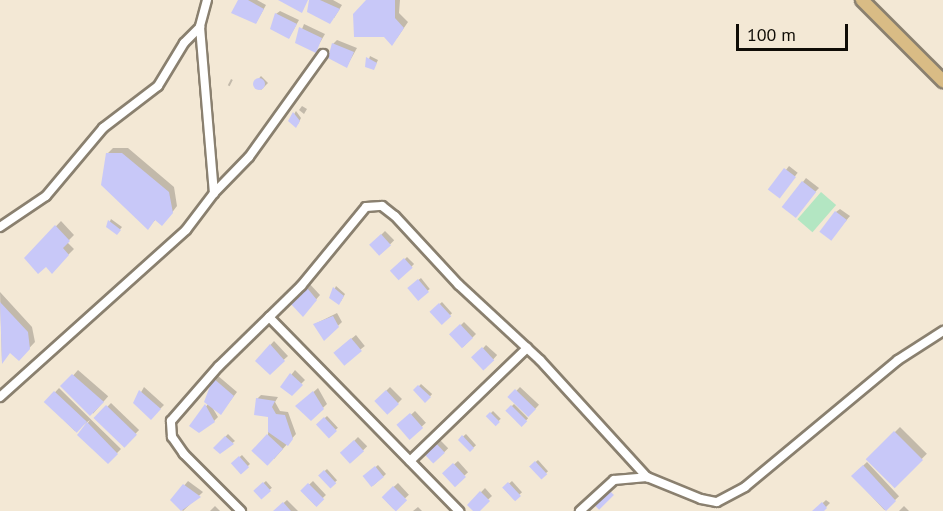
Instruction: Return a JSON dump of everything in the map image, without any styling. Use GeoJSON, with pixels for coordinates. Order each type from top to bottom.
{"type":"FeatureCollection","features":[{"type":"Feature","properties":{"kind":"main road"},"geometry":{"type":"LineString","coordinates":[[862,0],[943,81]]}},
{"type":"Feature","properties":{"kind":"street"},"geometry":{"type":"LineString","coordinates":[[207,0],[200,27],[214,193]]}},
{"type":"Feature","properties":{"kind":"street"},"geometry":{"type":"LineString","coordinates":[[0,227],[46,196],[103,128],[158,86],[184,43],[200,27]]}},
{"type":"Feature","properties":{"kind":"street"},"geometry":{"type":"LineString","coordinates":[[0,397],[186,230],[214,193],[249,157],[323,54]]}},
{"type":"Feature","properties":{"kind":"street"},"geometry":{"type":"LineString","coordinates":[[241,511],[184,454],[172,437],[171,421],[219,366],[301,286],[366,207],[382,207],[527,348],[647,477]]}},
{"type":"Feature","properties":{"kind":"street"},"geometry":{"type":"LineString","coordinates":[[269,317],[459,511]]}},
{"type":"Feature","properties":{"kind":"street"},"geometry":{"type":"LineString","coordinates":[[580,511],[614,480],[647,477],[717,502],[746,487],[898,360],[943,331]]}},
{"type":"Feature","properties":{"kind":"street"},"geometry":{"type":"LineString","coordinates":[[410,461],[527,348]]}},
{"type":"Feature","properties":{"kind":"green space"},"geometry":{"type":"Polygon","coordinates":[[[821,192],[836,205],[812,232],[797,219],[821,192]]]}},
{"type":"Feature","properties":{"kind":"building"},"geometry":{"type":"Polygon","coordinates":[[[238,0],[248,0],[264,9],[256,24],[231,13],[238,0]]]}},
{"type":"Feature","properties":{"kind":"building"},"geometry":{"type":"Polygon","coordinates":[[[278,0],[308,0],[302,13],[278,0]]]}},
{"type":"Feature","properties":{"kind":"building"},"geometry":{"type":"Polygon","coordinates":[[[309,0],[320,0],[340,9],[330,24],[307,12],[309,0]]]}},
{"type":"Feature","properties":{"kind":"building"},"geometry":{"type":"Polygon","coordinates":[[[366,0],[395,0],[395,18],[404,28],[392,46],[384,37],[354,37],[353,14],[366,0]]]}},
{"type":"Feature","properties":{"kind":"building"},"geometry":{"type":"Polygon","coordinates":[[[275,13],[297,24],[289,39],[270,29],[275,13]]]}},
{"type":"Feature","properties":{"kind":"building"},"geometry":{"type":"Polygon","coordinates":[[[299,27],[322,38],[316,53],[295,43],[299,27]]]}},
{"type":"Feature","properties":{"kind":"building"},"geometry":{"type":"Polygon","coordinates":[[[332,43],[354,52],[347,68],[328,58],[332,43]]]}},
{"type":"Feature","properties":{"kind":"building"},"geometry":{"type":"Polygon","coordinates":[[[366,57],[377,63],[374,70],[365,67],[366,57]]]}},
{"type":"Feature","properties":{"kind":"building"},"geometry":{"type":"Polygon","coordinates":[[[261,78],[264,79],[264,89],[257,90],[254,89],[253,82],[254,79],[261,78]]]}},
{"type":"Feature","properties":{"kind":"building"},"geometry":{"type":"Polygon","coordinates":[[[293,112],[300,121],[296,128],[288,121],[293,112]]]}},
{"type":"Feature","properties":{"kind":"building"},"geometry":{"type":"Polygon","coordinates":[[[106,153],[122,153],[169,192],[173,213],[162,226],[155,220],[148,230],[101,185],[106,153]]]}},
{"type":"Feature","properties":{"kind":"building"},"geometry":{"type":"Polygon","coordinates":[[[784,168],[796,177],[780,199],[768,190],[784,168]]]}},
{"type":"Feature","properties":{"kind":"building"},"geometry":{"type":"Polygon","coordinates":[[[802,181],[816,192],[796,218],[782,207],[802,181]]]}},
{"type":"Feature","properties":{"kind":"building"},"geometry":{"type":"Polygon","coordinates":[[[835,211],[847,220],[831,241],[819,232],[835,211]]]}},
{"type":"Feature","properties":{"kind":"building"},"geometry":{"type":"Polygon","coordinates":[[[108,220],[121,230],[117,235],[106,227],[108,220]]]}},
{"type":"Feature","properties":{"kind":"building"},"geometry":{"type":"Polygon","coordinates":[[[55,225],[70,241],[63,248],[69,255],[52,274],[46,267],[38,274],[24,258],[55,225]]]}},
{"type":"Feature","properties":{"kind":"building"},"geometry":{"type":"Polygon","coordinates":[[[381,234],[391,245],[379,256],[369,245],[381,234]]]}},
{"type":"Feature","properties":{"kind":"building"},"geometry":{"type":"Polygon","coordinates":[[[404,258],[413,268],[399,280],[390,271],[404,258]]]}},
{"type":"Feature","properties":{"kind":"building"},"geometry":{"type":"Polygon","coordinates":[[[418,279],[429,292],[418,301],[407,288],[418,279]]]}},
{"type":"Feature","properties":{"kind":"building"},"geometry":{"type":"Polygon","coordinates":[[[303,283],[317,300],[303,317],[289,302],[303,283]]]}},
{"type":"Feature","properties":{"kind":"building"},"geometry":{"type":"Polygon","coordinates":[[[333,287],[344,296],[339,305],[329,298],[333,287]]]}},
{"type":"Feature","properties":{"kind":"building"},"geometry":{"type":"Polygon","coordinates":[[[0,302],[28,332],[30,349],[19,361],[10,353],[2,364],[0,302]]]}},
{"type":"Feature","properties":{"kind":"building"},"geometry":{"type":"Polygon","coordinates":[[[439,303],[451,316],[442,325],[429,312],[439,303]]]}},
{"type":"Feature","properties":{"kind":"building"},"geometry":{"type":"Polygon","coordinates":[[[333,316],[339,327],[324,341],[313,324],[333,316]]]}},
{"type":"Feature","properties":{"kind":"building"},"geometry":{"type":"Polygon","coordinates":[[[460,324],[473,338],[462,348],[449,334],[460,324]]]}},
{"type":"Feature","properties":{"kind":"building"},"geometry":{"type":"Polygon","coordinates":[[[351,338],[362,351],[344,366],[333,353],[351,338]]]}},
{"type":"Feature","properties":{"kind":"building"},"geometry":{"type":"Polygon","coordinates":[[[270,344],[285,361],[270,375],[255,361],[270,344]]]}},
{"type":"Feature","properties":{"kind":"building"},"geometry":{"type":"Polygon","coordinates":[[[482,347],[494,360],[483,370],[471,357],[482,347]]]}},
{"type":"Feature","properties":{"kind":"building"},"geometry":{"type":"Polygon","coordinates":[[[290,373],[303,385],[292,396],[280,387],[290,373]]]}},
{"type":"Feature","properties":{"kind":"building"},"geometry":{"type":"Polygon","coordinates":[[[72,374],[104,402],[90,416],[60,386],[72,374]]]}},
{"type":"Feature","properties":{"kind":"building"},"geometry":{"type":"Polygon","coordinates":[[[213,378],[234,396],[221,415],[204,402],[213,378]]]}},
{"type":"Feature","properties":{"kind":"building"},"geometry":{"type":"Polygon","coordinates":[[[418,385],[431,397],[425,403],[413,390],[418,385]]]}},
{"type":"Feature","properties":{"kind":"building"},"geometry":{"type":"Polygon","coordinates":[[[515,389],[536,409],[528,417],[507,397],[515,389]]]}},
{"type":"Feature","properties":{"kind":"building"},"geometry":{"type":"Polygon","coordinates":[[[139,390],[161,409],[151,420],[133,403],[139,390]]]}},
{"type":"Feature","properties":{"kind":"building"},"geometry":{"type":"Polygon","coordinates":[[[386,390],[399,404],[387,415],[374,401],[386,390]]]}},
{"type":"Feature","properties":{"kind":"building"},"geometry":{"type":"Polygon","coordinates":[[[54,391],[87,422],[77,433],[44,402],[54,391]]]}},
{"type":"Feature","properties":{"kind":"building"},"geometry":{"type":"Polygon","coordinates":[[[313,391],[324,409],[311,421],[295,406],[313,391]]]}},
{"type":"Feature","properties":{"kind":"building"},"geometry":{"type":"Polygon","coordinates":[[[256,398],[275,401],[272,407],[276,414],[285,415],[293,439],[288,446],[268,432],[268,417],[254,415],[256,398]]]}},
{"type":"Feature","properties":{"kind":"building"},"geometry":{"type":"Polygon","coordinates":[[[205,404],[215,422],[199,433],[189,426],[205,404]]]}},
{"type":"Feature","properties":{"kind":"building"},"geometry":{"type":"Polygon","coordinates":[[[106,405],[137,435],[124,448],[93,418],[106,405]]]}},
{"type":"Feature","properties":{"kind":"building"},"geometry":{"type":"Polygon","coordinates":[[[511,405],[527,421],[522,427],[505,411],[511,405]]]}},
{"type":"Feature","properties":{"kind":"building"},"geometry":{"type":"Polygon","coordinates":[[[490,412],[500,422],[496,426],[486,416],[490,412]]]}},
{"type":"Feature","properties":{"kind":"building"},"geometry":{"type":"Polygon","coordinates":[[[410,413],[423,428],[410,440],[396,425],[410,413]]]}},
{"type":"Feature","properties":{"kind":"building"},"geometry":{"type":"Polygon","coordinates":[[[324,417],[337,431],[329,438],[316,425],[324,417]]]}},
{"type":"Feature","properties":{"kind":"building"},"geometry":{"type":"Polygon","coordinates":[[[87,422],[118,454],[108,464],[77,435],[87,422]]]}},
{"type":"Feature","properties":{"kind":"building"},"geometry":{"type":"Polygon","coordinates":[[[894,431],[923,460],[895,488],[866,459],[894,431]]]}},
{"type":"Feature","properties":{"kind":"building"},"geometry":{"type":"Polygon","coordinates":[[[267,434],[283,449],[267,466],[251,451],[267,434]]]}},
{"type":"Feature","properties":{"kind":"building"},"geometry":{"type":"Polygon","coordinates":[[[462,435],[474,448],[470,452],[458,440],[462,435]]]}},
{"type":"Feature","properties":{"kind":"building"},"geometry":{"type":"Polygon","coordinates":[[[225,436],[234,444],[220,454],[213,448],[225,436]]]}},
{"type":"Feature","properties":{"kind":"building"},"geometry":{"type":"Polygon","coordinates":[[[354,440],[364,451],[350,464],[340,453],[354,440]]]}},
{"type":"Feature","properties":{"kind":"building"},"geometry":{"type":"Polygon","coordinates":[[[434,441],[445,453],[433,464],[422,452],[434,441]]]}},
{"type":"Feature","properties":{"kind":"building"},"geometry":{"type":"Polygon","coordinates":[[[239,456],[249,467],[241,475],[231,463],[239,456]]]}},
{"type":"Feature","properties":{"kind":"building"},"geometry":{"type":"Polygon","coordinates":[[[535,461],[547,474],[541,480],[529,466],[535,461]]]}},
{"type":"Feature","properties":{"kind":"building"},"geometry":{"type":"Polygon","coordinates":[[[453,463],[466,477],[455,487],[442,473],[453,463]]]}},
{"type":"Feature","properties":{"kind":"building"},"geometry":{"type":"Polygon","coordinates":[[[863,465],[896,501],[886,511],[851,476],[863,465]]]}},
{"type":"Feature","properties":{"kind":"building"},"geometry":{"type":"Polygon","coordinates":[[[375,466],[384,477],[371,487],[363,476],[375,466]]]}},
{"type":"Feature","properties":{"kind":"building"},"geometry":{"type":"Polygon","coordinates":[[[324,470],[336,483],[330,489],[318,475],[324,470]]]}},
{"type":"Feature","properties":{"kind":"building"},"geometry":{"type":"Polygon","coordinates":[[[263,482],[271,491],[261,500],[253,491],[263,482]]]}},
{"type":"Feature","properties":{"kind":"building"},"geometry":{"type":"Polygon","coordinates":[[[508,482],[521,496],[515,501],[502,487],[508,482]]]}},
{"type":"Feature","properties":{"kind":"building"},"geometry":{"type":"Polygon","coordinates":[[[308,483],[324,499],[316,507],[300,491],[308,483]]]}},
{"type":"Feature","properties":{"kind":"building"},"geometry":{"type":"Polygon","coordinates":[[[183,484],[201,497],[181,511],[170,500],[183,484]]]}},
{"type":"Feature","properties":{"kind":"building"},"geometry":{"type":"Polygon","coordinates":[[[393,486],[407,500],[395,511],[382,497],[393,486]]]}},
{"type":"Feature","properties":{"kind":"building"},"geometry":{"type":"Polygon","coordinates":[[[609,490],[614,495],[599,510],[594,505],[609,490]]]}},
{"type":"Feature","properties":{"kind":"building"},"geometry":{"type":"Polygon","coordinates":[[[480,491],[490,501],[480,511],[473,511],[467,505],[480,491]]]}},
{"type":"Feature","properties":{"kind":"building"},"geometry":{"type":"Polygon","coordinates":[[[283,502],[291,511],[273,511],[283,502]]]}},
{"type":"Feature","properties":{"kind":"building"},"geometry":{"type":"Polygon","coordinates":[[[822,502],[827,508],[824,511],[812,511],[822,502]]]}}]}
